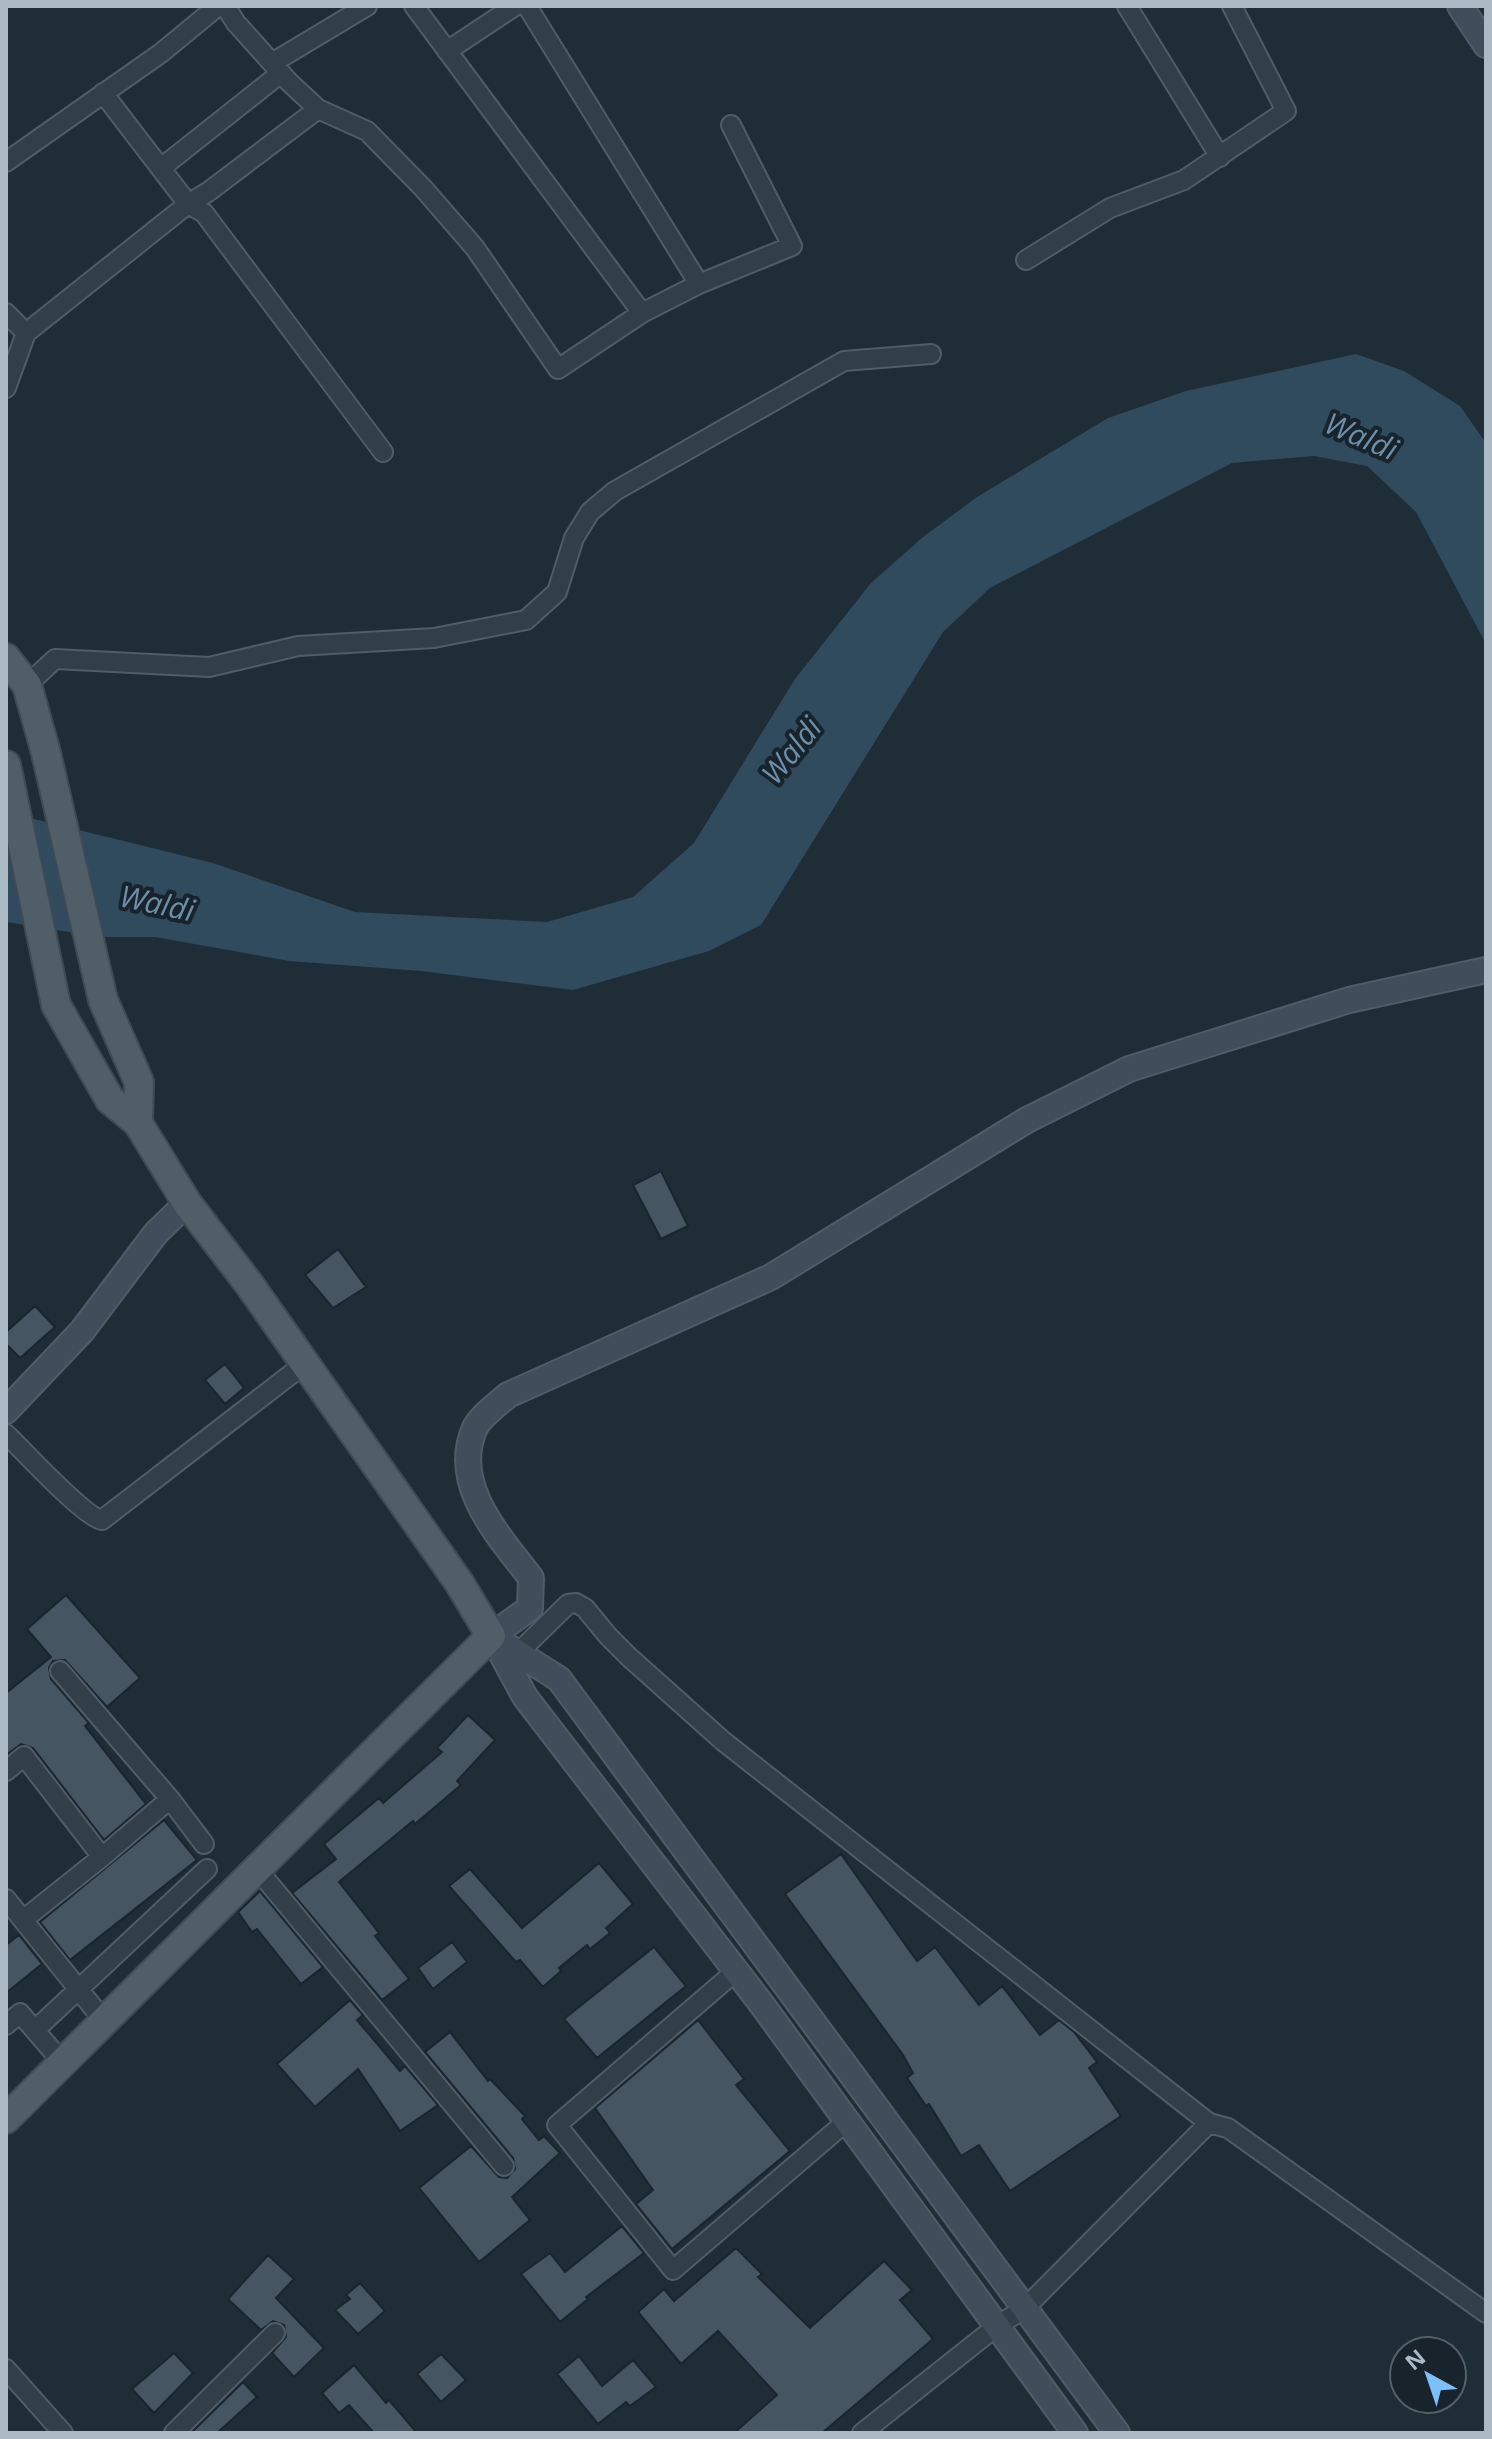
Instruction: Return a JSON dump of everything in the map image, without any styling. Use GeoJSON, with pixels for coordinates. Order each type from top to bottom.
{"type":"FeatureCollection","features":[{"type":"Feature","properties":{"kind":"main road"},"geometry":{"type":"LineString","coordinates":[[1460,6],[1486,45]]}},
{"type":"Feature","properties":{"kind":"main road"},"geometry":{"type":"LineString","coordinates":[[6,658],[27,685],[46,753],[103,1000],[139,1082],[138,1123]]}},
{"type":"Feature","properties":{"kind":"main road"},"geometry":{"type":"LineString","coordinates":[[6,765],[56,1005],[110,1100],[138,1123],[187,1203],[249,1284],[303,1365],[460,1584],[525,1697],[736,1971],[1075,2433]]}},
{"type":"Feature","properties":{"kind":"main road"},"geometry":{"type":"LineString","coordinates":[[6,2119],[491,1636],[530,1608],[531,1578],[483,1515],[468,1466],[474,1428],[508,1395],[771,1277],[1027,1120],[1129,1069],[1349,1000],[1486,970]]}},
{"type":"Feature","properties":{"kind":"main road"},"geometry":{"type":"LineString","coordinates":[[6,1411],[82,1331],[156,1233],[187,1203]]}},
{"type":"Feature","properties":{"kind":"main road"},"geometry":{"type":"LineString","coordinates":[[491,1636],[559,1679],[1117,2433]]}},
{"type":"Feature","properties":{"kind":"street"},"geometry":{"type":"LineString","coordinates":[[6,162],[161,53],[218,6]]}},
{"type":"Feature","properties":{"kind":"street"},"geometry":{"type":"LineString","coordinates":[[225,6],[276,68],[318,109],[367,131],[423,188],[475,248],[558,369],[642,313],[699,284],[792,246],[731,125]]}},
{"type":"Feature","properties":{"kind":"street"},"geometry":{"type":"LineString","coordinates":[[161,168],[276,68],[367,6]]}},
{"type":"Feature","properties":{"kind":"street"},"geometry":{"type":"LineString","coordinates":[[414,6],[642,313]]}},
{"type":"Feature","properties":{"kind":"street"},"geometry":{"type":"LineString","coordinates":[[447,51],[494,12],[515,6]]}},
{"type":"Feature","properties":{"kind":"street"},"geometry":{"type":"LineString","coordinates":[[527,6],[699,284]]}},
{"type":"Feature","properties":{"kind":"street"},"geometry":{"type":"LineString","coordinates":[[1127,6],[1220,157]]}},
{"type":"Feature","properties":{"kind":"street"},"geometry":{"type":"LineString","coordinates":[[1026,260],[1110,208],[1184,180],[1286,111],[1232,6]]}},
{"type":"Feature","properties":{"kind":"street"},"geometry":{"type":"LineString","coordinates":[[103,93],[188,204],[204,213],[383,452]]}},
{"type":"Feature","properties":{"kind":"street"},"geometry":{"type":"LineString","coordinates":[[6,388],[26,333],[188,204],[318,109]]}},
{"type":"Feature","properties":{"kind":"street"},"geometry":{"type":"LineString","coordinates":[[6,313],[26,333]]}},
{"type":"Feature","properties":{"kind":"street"},"geometry":{"type":"LineString","coordinates":[[27,685],[55,659],[209,667],[298,646],[434,638],[526,620],[557,592],[574,538],[590,512],[615,491],[844,361],[931,354]]}},
{"type":"Feature","properties":{"kind":"street"},"geometry":{"type":"LineString","coordinates":[[6,1434],[81,1507],[97,1520],[102,1520],[303,1365]]}},
{"type":"Feature","properties":{"kind":"street"},"geometry":{"type":"LineString","coordinates":[[518,1653],[568,1604],[576,1603],[585,1608],[618,1647],[723,1741],[1209,2123],[1228,2128],[1486,2313]]}},
{"type":"Feature","properties":{"kind":"street"},"geometry":{"type":"LineString","coordinates":[[60,1671],[170,1799],[204,1844]]}},
{"type":"Feature","properties":{"kind":"street"},"geometry":{"type":"LineString","coordinates":[[6,1771],[24,1756],[102,1857]]}},
{"type":"Feature","properties":{"kind":"street"},"geometry":{"type":"LineString","coordinates":[[23,1920],[170,1799]]}},
{"type":"Feature","properties":{"kind":"street"},"geometry":{"type":"LineString","coordinates":[[35,2030],[207,1869]]}},
{"type":"Feature","properties":{"kind":"street"},"geometry":{"type":"LineString","coordinates":[[257,1869],[504,2166]]}},
{"type":"Feature","properties":{"kind":"street"},"geometry":{"type":"LineString","coordinates":[[6,1899],[104,2021]]}},
{"type":"Feature","properties":{"kind":"street"},"geometry":{"type":"LineString","coordinates":[[736,1971],[557,2125],[673,2270],[847,2121]]}},
{"type":"Feature","properties":{"kind":"street"},"geometry":{"type":"LineString","coordinates":[[6,2025],[20,2013],[62,2062]]}},
{"type":"Feature","properties":{"kind":"street"},"geometry":{"type":"LineString","coordinates":[[862,2433],[997,2326],[1025,2308],[1209,2123]]}},
{"type":"Feature","properties":{"kind":"street"},"geometry":{"type":"LineString","coordinates":[[174,2433],[275,2333]]}},
{"type":"Feature","properties":{"kind":"street"},"geometry":{"type":"LineString","coordinates":[[6,2369],[63,2433]]}},
{"type":"Feature","properties":{"kind":"water","name":"Waldi"},"geometry":{"type":"Polygon","coordinates":[[[1356,354],[1404,371],[1460,406],[1486,443],[1486,644],[1416,512],[1367,466],[1314,456],[1232,463],[990,588],[943,632],[761,925],[709,951],[573,990],[421,971],[289,961],[155,937],[100,937],[6,922],[6,812],[213,863],[355,912],[547,922],[633,897],[694,843],[795,679],[871,583],[923,537],[977,497],[1108,418],[1186,391],[1356,354]]]}},
{"type":"Feature","properties":{"kind":"building"},"geometry":{"type":"Polygon","coordinates":[[[661,1171],[688,1226],[661,1239],[633,1185],[661,1171]]]}},
{"type":"Feature","properties":{"kind":"building"},"geometry":{"type":"Polygon","coordinates":[[[338,1249],[366,1287],[333,1308],[305,1275],[338,1249]]]}},
{"type":"Feature","properties":{"kind":"building"},"geometry":{"type":"Polygon","coordinates":[[[35,1306],[55,1327],[20,1358],[6,1344],[6,1332],[35,1306]]]}},
{"type":"Feature","properties":{"kind":"building"},"geometry":{"type":"Polygon","coordinates":[[[225,1364],[244,1388],[225,1404],[205,1380],[225,1364]]]}},
{"type":"Feature","properties":{"kind":"building"},"geometry":{"type":"Polygon","coordinates":[[[66,1595],[140,1678],[107,1707],[65,1660],[53,1661],[49,1668],[51,1679],[89,1723],[85,1726],[146,1804],[104,1840],[33,1748],[21,1744],[6,1755],[6,1693],[51,1657],[27,1629],[66,1595]]]}},
{"type":"Feature","properties":{"kind":"building"},"geometry":{"type":"Polygon","coordinates":[[[468,1715],[495,1740],[457,1781],[461,1785],[339,1882],[379,1933],[375,1936],[409,1979],[382,2000],[292,1893],[336,1859],[324,1844],[379,1798],[383,1803],[442,1752],[437,1748],[468,1715]]]}},
{"type":"Feature","properties":{"kind":"building"},"geometry":{"type":"Polygon","coordinates":[[[164,1820],[197,1860],[70,1960],[40,1922],[164,1820]]]}},
{"type":"Feature","properties":{"kind":"building"},"geometry":{"type":"Polygon","coordinates":[[[841,1854],[917,1961],[935,1947],[979,2005],[1002,1986],[1040,2035],[1059,2020],[1074,2032],[1097,2062],[1089,2068],[1121,2116],[1010,2191],[979,2145],[961,2156],[929,2104],[926,2106],[907,2078],[913,2073],[903,2055],[785,1894],[841,1854]]]}},
{"type":"Feature","properties":{"kind":"building"},"geometry":{"type":"Polygon","coordinates":[[[599,1863],[633,1904],[606,1928],[610,1933],[590,1949],[587,1945],[559,1968],[561,1971],[543,1987],[520,1960],[516,1962],[449,1886],[470,1869],[522,1928],[599,1863]]]}},
{"type":"Feature","properties":{"kind":"building"},"geometry":{"type":"Polygon","coordinates":[[[260,1891],[323,1967],[301,1984],[257,1929],[252,1932],[238,1912],[260,1891]]]}},
{"type":"Feature","properties":{"kind":"building"},"geometry":{"type":"Polygon","coordinates":[[[19,1935],[42,1964],[6,1993],[6,1945],[19,1935]]]}},
{"type":"Feature","properties":{"kind":"building"},"geometry":{"type":"Polygon","coordinates":[[[452,1942],[467,1962],[433,1989],[418,1968],[452,1942]]]}},
{"type":"Feature","properties":{"kind":"building"},"geometry":{"type":"Polygon","coordinates":[[[654,1947],[686,1986],[597,2058],[564,2019],[654,1947]]]}},
{"type":"Feature","properties":{"kind":"building"},"geometry":{"type":"Polygon","coordinates":[[[350,2000],[363,2015],[357,2020],[400,2071],[405,2066],[438,2105],[400,2131],[358,2069],[315,2107],[277,2064],[350,2000]]]}},
{"type":"Feature","properties":{"kind":"building"},"geometry":{"type":"Polygon","coordinates":[[[698,2020],[744,2079],[736,2085],[790,2151],[672,2249],[636,2204],[653,2190],[595,2108],[698,2020]]]}},
{"type":"Feature","properties":{"kind":"building"},"geometry":{"type":"Polygon","coordinates":[[[450,2032],[488,2081],[490,2079],[525,2116],[522,2119],[539,2140],[544,2136],[560,2153],[512,2197],[530,2220],[479,2262],[419,2188],[471,2146],[499,2177],[507,2178],[515,2169],[513,2158],[425,2052],[450,2032]]]}},
{"type":"Feature","properties":{"kind":"building"},"geometry":{"type":"Polygon","coordinates":[[[622,2226],[644,2253],[586,2297],[588,2299],[560,2322],[521,2274],[550,2253],[565,2272],[622,2226]]]}},
{"type":"Feature","properties":{"kind":"building"},"geometry":{"type":"Polygon","coordinates":[[[736,2248],[762,2274],[758,2277],[810,2328],[884,2261],[912,2290],[900,2300],[933,2339],[822,2433],[734,2433],[777,2395],[718,2331],[681,2364],[638,2312],[664,2289],[674,2301],[736,2248]]]}},
{"type":"Feature","properties":{"kind":"building"},"geometry":{"type":"Polygon","coordinates":[[[268,2255],[294,2279],[276,2298],[324,2348],[294,2377],[272,2353],[286,2337],[284,2325],[273,2321],[261,2330],[228,2299],[268,2255]]]}},
{"type":"Feature","properties":{"kind":"building"},"geometry":{"type":"Polygon","coordinates":[[[360,2283],[385,2311],[358,2334],[335,2310],[350,2299],[346,2295],[360,2283]]]}},
{"type":"Feature","properties":{"kind":"building"},"geometry":{"type":"Polygon","coordinates":[[[174,2353],[193,2373],[154,2413],[132,2389],[174,2353]]]}},
{"type":"Feature","properties":{"kind":"building"},"geometry":{"type":"Polygon","coordinates":[[[441,2354],[466,2380],[441,2402],[417,2374],[441,2354]]]}},
{"type":"Feature","properties":{"kind":"building"},"geometry":{"type":"Polygon","coordinates":[[[579,2356],[602,2386],[633,2360],[656,2387],[630,2406],[626,2402],[598,2424],[557,2374],[579,2356]]]}},
{"type":"Feature","properties":{"kind":"building"},"geometry":{"type":"Polygon","coordinates":[[[354,2365],[417,2433],[374,2433],[349,2405],[339,2413],[322,2393],[354,2365]]]}},
{"type":"Feature","properties":{"kind":"building"},"geometry":{"type":"Polygon","coordinates":[[[243,2382],[257,2397],[217,2433],[191,2433],[243,2382]]]}}]}
